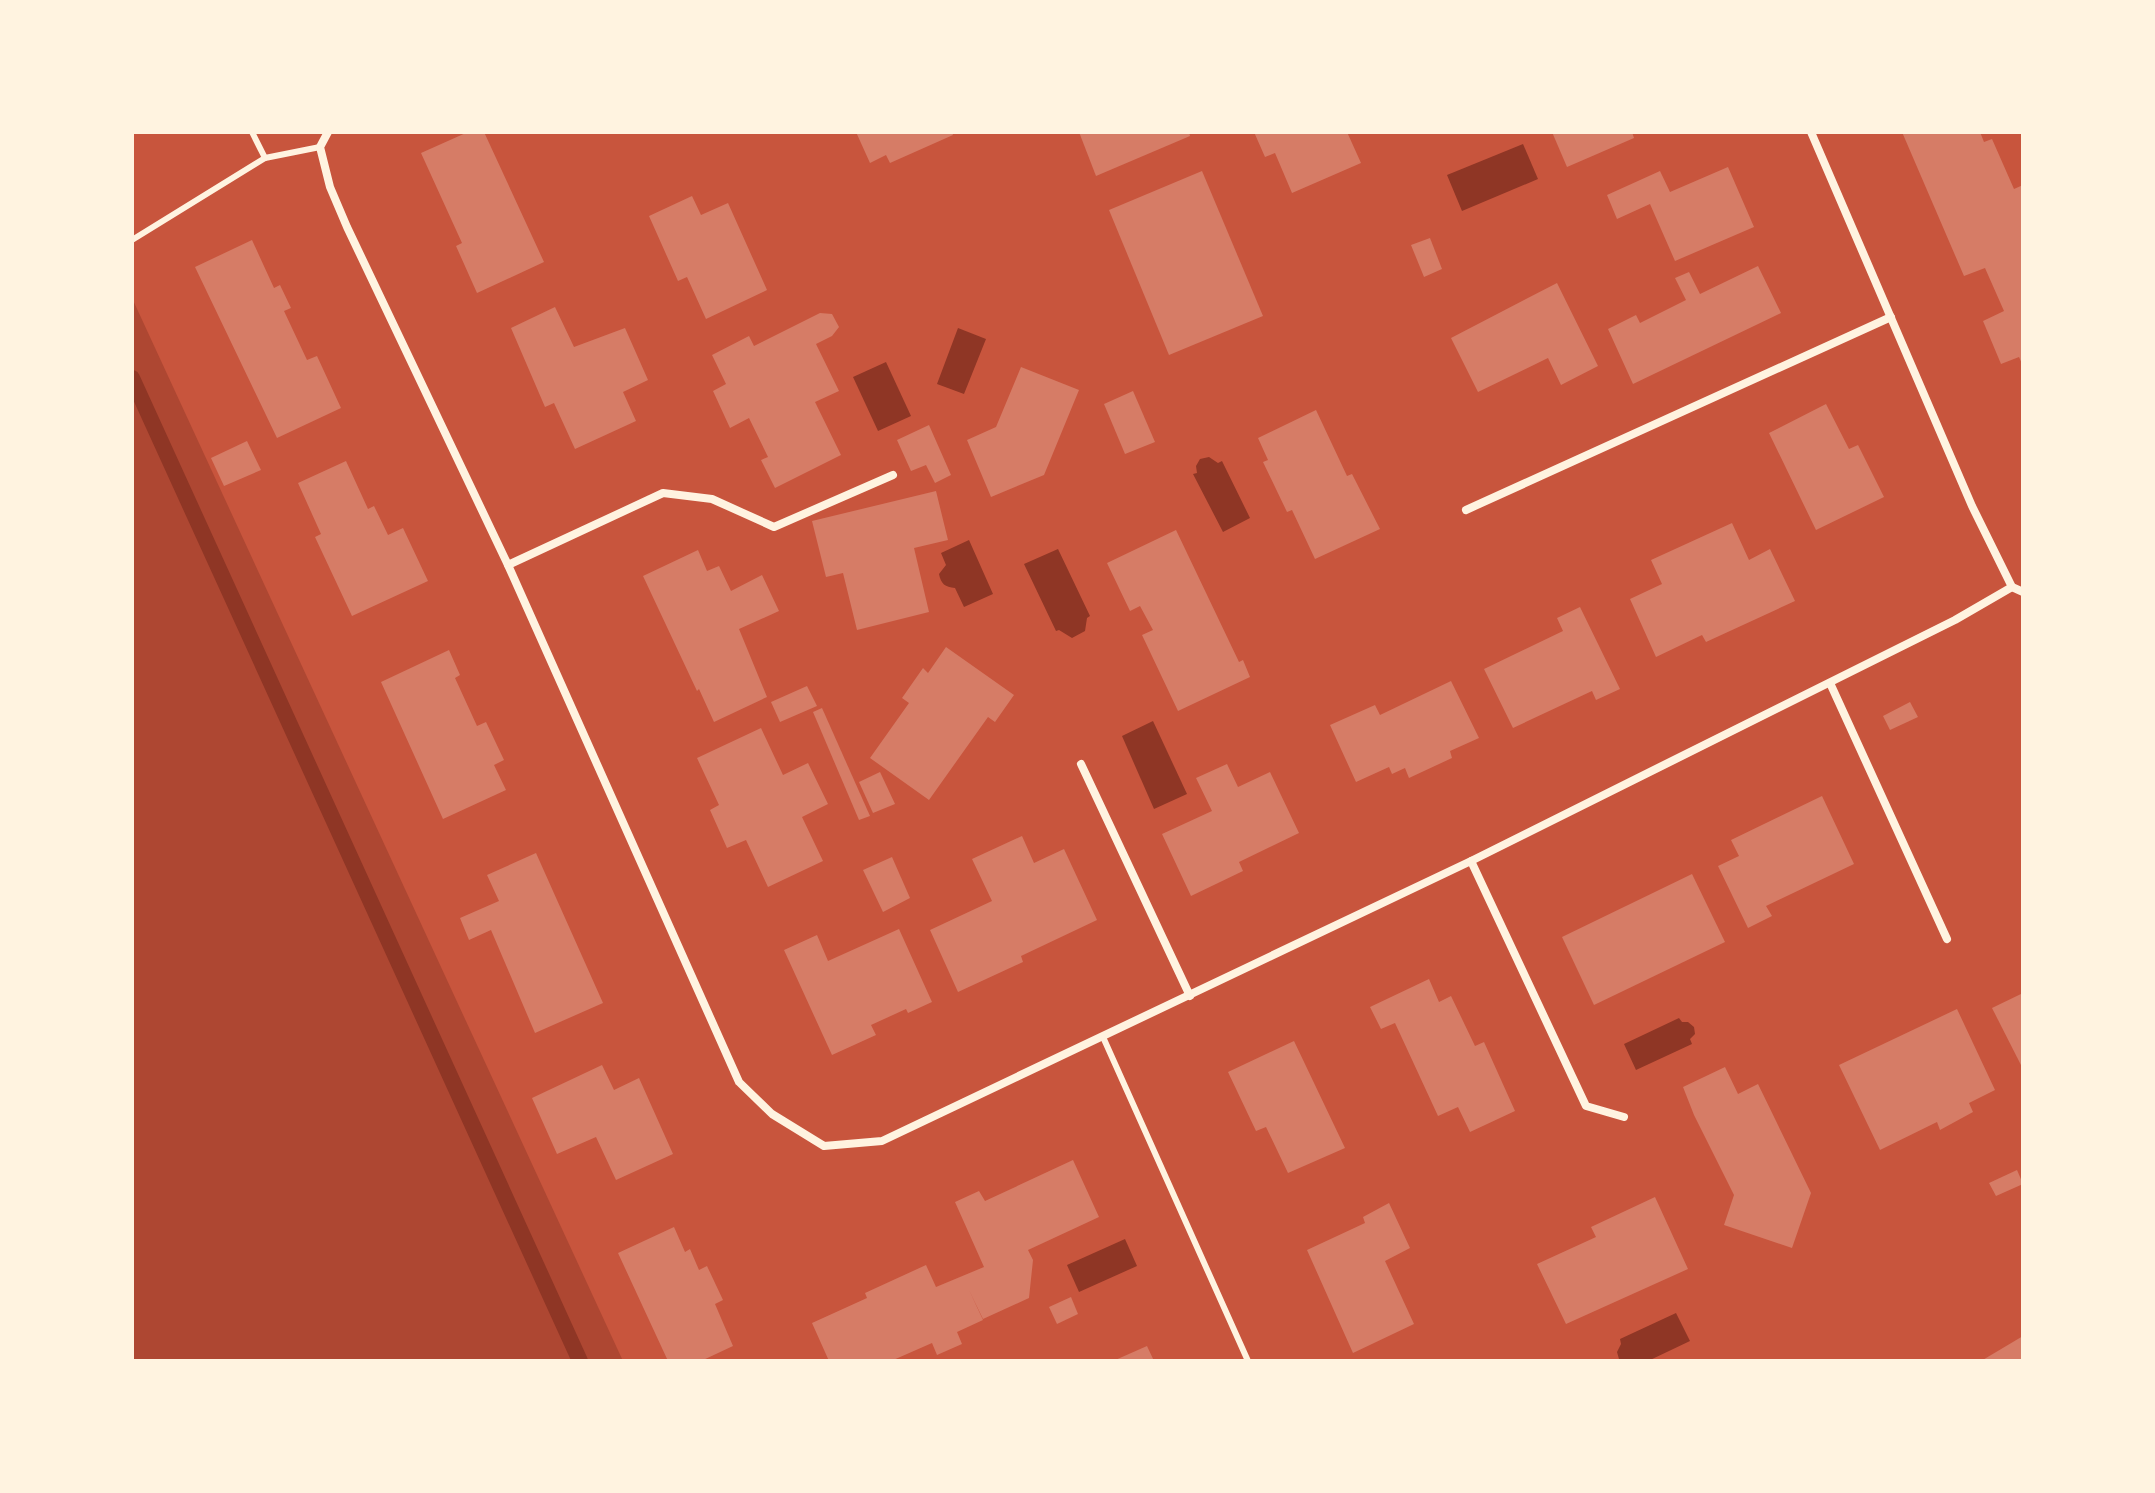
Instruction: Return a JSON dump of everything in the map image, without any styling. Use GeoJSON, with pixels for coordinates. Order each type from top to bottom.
{"type":"FeatureCollection","features":[{"type":"Feature","properties":{"kind":"street"},"geometry":{"type":"LineString","coordinates":[[328,132],[320,147],[330,187],[347,227],[508,565],[739,1082],[772,1114],[824,1146],[882,1141],[1471,861],[1955,620],[2012,587]]}},
{"type":"Feature","properties":{"kind":"street"},"geometry":{"type":"LineString","coordinates":[[1811,132],[1972,506],[2012,587],[2023,592]]}},
{"type":"Feature","properties":{"kind":"street"},"geometry":{"type":"LineString","coordinates":[[1466,510],[1891,317]]}},
{"type":"Feature","properties":{"kind":"street"},"geometry":{"type":"LineString","coordinates":[[508,565],[663,493],[712,499],[774,527],[893,475]]}},
{"type":"Feature","properties":{"kind":"street"},"geometry":{"type":"LineString","coordinates":[[1830,683],[1947,939]]}},
{"type":"Feature","properties":{"kind":"street"},"geometry":{"type":"LineString","coordinates":[[1081,764],[1190,996]]}},
{"type":"Feature","properties":{"kind":"street"},"geometry":{"type":"LineString","coordinates":[[1471,861],[1586,1106],[1624,1117]]}},
{"type":"Feature","properties":{"kind":"lane"},"geometry":{"type":"LineString","coordinates":[[252,132],[265,158]]}},
{"type":"Feature","properties":{"kind":"lane"},"geometry":{"type":"LineString","coordinates":[[132,240],[265,158],[320,147]]}},
{"type":"Feature","properties":{"kind":"lane"},"geometry":{"type":"LineString","coordinates":[[1103,1037],[1248,1361]]}},
{"type":"Feature","properties":{"kind":"shaded area"},"geometry":{"type":"Polygon","coordinates":[[[1523,144],[1538,179],[1462,211],[1447,175],[1523,144]]]}},
{"type":"Feature","properties":{"kind":"shaded area"},"geometry":{"type":"Polygon","coordinates":[[[132,298],[623,1361],[132,1361],[132,298]]]}},
{"type":"Feature","properties":{"kind":"shaded area"},"geometry":{"type":"Polygon","coordinates":[[[958,328],[986,339],[964,394],[937,384],[958,328]]]}},
{"type":"Feature","properties":{"kind":"shaded area"},"geometry":{"type":"Polygon","coordinates":[[[886,362],[911,416],[878,431],[853,377],[886,362]]]}},
{"type":"Feature","properties":{"kind":"shaded area"},"geometry":{"type":"Polygon","coordinates":[[[1209,457],[1218,463],[1222,461],[1250,518],[1223,532],[1193,474],[1197,473],[1196,466],[1200,459],[1209,457]]]}},
{"type":"Feature","properties":{"kind":"shaded area"},"geometry":{"type":"Polygon","coordinates":[[[969,540],[993,594],[964,607],[955,588],[944,584],[939,574],[946,565],[941,553],[969,540]]]}},
{"type":"Feature","properties":{"kind":"shaded area"},"geometry":{"type":"Polygon","coordinates":[[[1058,549],[1090,616],[1085,631],[1072,638],[1056,631],[1024,564],[1058,549]]]}},
{"type":"Feature","properties":{"kind":"shaded area"},"geometry":{"type":"Polygon","coordinates":[[[1153,721],[1187,794],[1154,809],[1122,736],[1153,721]]]}},
{"type":"Feature","properties":{"kind":"shaded area"},"geometry":{"type":"Polygon","coordinates":[[[1679,1018],[1694,1027],[1695,1034],[1690,1039],[1692,1044],[1636,1070],[1624,1044],[1679,1018]]]}},
{"type":"Feature","properties":{"kind":"shaded area"},"geometry":{"type":"Polygon","coordinates":[[[1125,1239],[1137,1266],[1079,1292],[1067,1265],[1125,1239]]]}},
{"type":"Feature","properties":{"kind":"shaded area"},"geometry":{"type":"Polygon","coordinates":[[[1676,1313],[1690,1341],[1648,1361],[1619,1359],[1620,1339],[1676,1313]]]}},
{"type":"Feature","properties":{"kind":"building"},"geometry":{"type":"Polygon","coordinates":[[[468,132],[484,132],[544,262],[477,293],[456,246],[462,243],[421,153],[468,132]]]}},
{"type":"Feature","properties":{"kind":"building"},"geometry":{"type":"Polygon","coordinates":[[[856,132],[952,132],[953,135],[890,163],[886,155],[870,163],[856,132]]]}},
{"type":"Feature","properties":{"kind":"building"},"geometry":{"type":"Polygon","coordinates":[[[1079,132],[1189,132],[1190,136],[1096,176],[1079,132]]]}},
{"type":"Feature","properties":{"kind":"building"},"geometry":{"type":"Polygon","coordinates":[[[1254,132],[1347,132],[1361,163],[1292,193],[1275,153],[1265,157],[1254,132]]]}},
{"type":"Feature","properties":{"kind":"building"},"geometry":{"type":"Polygon","coordinates":[[[1552,132],[1632,132],[1634,138],[1567,167],[1552,132]]]}},
{"type":"Feature","properties":{"kind":"building"},"geometry":{"type":"Polygon","coordinates":[[[1902,132],[1980,132],[1984,142],[1992,139],[2014,189],[2023,185],[2023,366],[2019,357],[2001,364],[1983,321],[2004,311],[1985,268],[1964,276],[1902,132]]]}},
{"type":"Feature","properties":{"kind":"building"},"geometry":{"type":"Polygon","coordinates":[[[1728,167],[1754,227],[1675,261],[1650,204],[1617,219],[1607,195],[1660,171],[1670,192],[1728,167]]]}},
{"type":"Feature","properties":{"kind":"building"},"geometry":{"type":"Polygon","coordinates":[[[1202,171],[1263,316],[1169,355],[1109,210],[1202,171]]]}},
{"type":"Feature","properties":{"kind":"building"},"geometry":{"type":"Polygon","coordinates":[[[692,196],[701,215],[728,203],[767,290],[706,319],[687,277],[678,281],[649,216],[692,196]]]}},
{"type":"Feature","properties":{"kind":"building"},"geometry":{"type":"Polygon","coordinates":[[[1430,238],[1442,269],[1424,277],[1411,245],[1430,238]]]}},
{"type":"Feature","properties":{"kind":"building"},"geometry":{"type":"Polygon","coordinates":[[[252,240],[274,288],[280,285],[291,308],[284,311],[307,360],[317,356],[341,408],[277,438],[195,267],[252,240]]]}},
{"type":"Feature","properties":{"kind":"building"},"geometry":{"type":"Polygon","coordinates":[[[1758,266],[1781,313],[1633,384],[1608,329],[1636,315],[1640,323],[1686,300],[1675,278],[1689,272],[1700,294],[1758,266]]]}},
{"type":"Feature","properties":{"kind":"building"},"geometry":{"type":"Polygon","coordinates":[[[1557,283],[1598,366],[1561,385],[1548,358],[1478,392],[1451,338],[1557,283]]]}},
{"type":"Feature","properties":{"kind":"building"},"geometry":{"type":"Polygon","coordinates":[[[555,307],[574,347],[625,328],[648,380],[623,392],[636,421],[575,449],[554,403],[545,407],[511,328],[555,307]]]}},
{"type":"Feature","properties":{"kind":"building"},"geometry":{"type":"Polygon","coordinates":[[[820,313],[832,314],[839,327],[832,336],[816,344],[839,391],[815,402],[841,455],[775,488],[761,460],[768,457],[749,418],[730,428],[713,391],[726,384],[712,355],[749,336],[754,346],[820,313]]]}},
{"type":"Feature","properties":{"kind":"building"},"geometry":{"type":"Polygon","coordinates":[[[1021,367],[1079,390],[1044,475],[991,497],[967,440],[996,427],[1021,367]]]}},
{"type":"Feature","properties":{"kind":"building"},"geometry":{"type":"Polygon","coordinates":[[[1133,391],[1155,442],[1125,454],[1104,404],[1133,391]]]}},
{"type":"Feature","properties":{"kind":"building"},"geometry":{"type":"Polygon","coordinates":[[[1826,404],[1849,449],[1858,445],[1884,497],[1816,530],[1769,433],[1826,404]]]}},
{"type":"Feature","properties":{"kind":"building"},"geometry":{"type":"Polygon","coordinates":[[[1316,410],[1347,476],[1352,474],[1380,529],[1315,559],[1292,510],[1287,512],[1263,462],[1268,460],[1258,438],[1316,410]]]}},
{"type":"Feature","properties":{"kind":"building"},"geometry":{"type":"Polygon","coordinates":[[[929,425],[951,475],[935,483],[926,465],[911,471],[897,440],[929,425]]]}},
{"type":"Feature","properties":{"kind":"building"},"geometry":{"type":"Polygon","coordinates":[[[247,441],[261,470],[224,486],[211,458],[247,441]]]}},
{"type":"Feature","properties":{"kind":"building"},"geometry":{"type":"Polygon","coordinates":[[[346,461],[368,509],[374,506],[388,535],[403,528],[428,581],[352,616],[315,537],[321,534],[298,483],[346,461]]]}},
{"type":"Feature","properties":{"kind":"building"},"geometry":{"type":"Polygon","coordinates":[[[936,491],[948,540],[914,548],[929,612],[857,630],[843,573],[826,577],[812,521],[936,491]]]}},
{"type":"Feature","properties":{"kind":"building"},"geometry":{"type":"Polygon","coordinates":[[[1732,523],[1749,560],[1770,549],[1795,601],[1706,642],[1702,635],[1656,657],[1630,599],[1662,584],[1651,560],[1732,523]]]}},
{"type":"Feature","properties":{"kind":"building"},"geometry":{"type":"Polygon","coordinates":[[[1176,530],[1239,662],[1243,660],[1250,677],[1178,711],[1142,635],[1153,630],[1140,606],[1130,611],[1107,563],[1176,530]]]}},
{"type":"Feature","properties":{"kind":"building"},"geometry":{"type":"Polygon","coordinates":[[[698,550],[707,571],[719,566],[731,591],[762,575],[779,611],[739,629],[767,697],[714,722],[643,576],[698,550]]]}},
{"type":"Feature","properties":{"kind":"building"},"geometry":{"type":"Polygon","coordinates":[[[1580,607],[1620,689],[1596,700],[1592,691],[1513,728],[1484,669],[1563,631],[1557,618],[1580,607]]]}},
{"type":"Feature","properties":{"kind":"building"},"geometry":{"type":"Polygon","coordinates":[[[946,647],[1014,695],[995,722],[988,717],[929,800],[870,758],[909,703],[902,698],[923,668],[928,673],[946,647]]]}},
{"type":"Feature","properties":{"kind":"building"},"geometry":{"type":"Polygon","coordinates":[[[449,650],[460,675],[455,678],[477,726],[486,722],[504,760],[494,765],[506,790],[443,819],[381,682],[449,650]]]}},
{"type":"Feature","properties":{"kind":"building"},"geometry":{"type":"Polygon","coordinates":[[[1451,681],[1479,738],[1450,751],[1452,758],[1409,778],[1405,768],[1392,774],[1389,767],[1356,782],[1330,725],[1375,705],[1380,715],[1451,681]]]}},
{"type":"Feature","properties":{"kind":"building"},"geometry":{"type":"Polygon","coordinates":[[[807,686],[817,706],[780,722],[771,702],[807,686]]]}},
{"type":"Feature","properties":{"kind":"building"},"geometry":{"type":"Polygon","coordinates":[[[1910,702],[1918,717],[1890,730],[1883,716],[1910,702]]]}},
{"type":"Feature","properties":{"kind":"building"},"geometry":{"type":"Polygon","coordinates":[[[822,708],[870,816],[859,820],[813,712],[822,708]]]}},
{"type":"Feature","properties":{"kind":"building"},"geometry":{"type":"Polygon","coordinates":[[[761,728],[783,775],[808,763],[828,804],[802,817],[823,861],[768,887],[746,840],[727,848],[710,810],[719,805],[697,758],[761,728]]]}},
{"type":"Feature","properties":{"kind":"building"},"geometry":{"type":"Polygon","coordinates":[[[1227,764],[1238,787],[1270,772],[1299,833],[1239,862],[1243,871],[1191,896],[1162,834],[1212,811],[1196,778],[1227,764]]]}},
{"type":"Feature","properties":{"kind":"building"},"geometry":{"type":"Polygon","coordinates":[[[880,772],[895,804],[873,813],[859,782],[880,772]]]}},
{"type":"Feature","properties":{"kind":"building"},"geometry":{"type":"Polygon","coordinates":[[[1822,796],[1854,864],[1766,906],[1772,916],[1748,928],[1718,866],[1739,856],[1731,840],[1822,796]]]}},
{"type":"Feature","properties":{"kind":"building"},"geometry":{"type":"Polygon","coordinates":[[[1022,836],[1034,863],[1064,849],[1097,920],[1021,956],[1023,962],[958,992],[930,930],[992,901],[972,859],[1022,836]]]}},
{"type":"Feature","properties":{"kind":"building"},"geometry":{"type":"Polygon","coordinates":[[[536,853],[603,1003],[535,1033],[491,930],[469,940],[460,918],[499,901],[487,875],[536,853]]]}},
{"type":"Feature","properties":{"kind":"building"},"geometry":{"type":"Polygon","coordinates":[[[892,857],[910,898],[883,912],[863,870],[892,857]]]}},
{"type":"Feature","properties":{"kind":"building"},"geometry":{"type":"Polygon","coordinates":[[[1692,874],[1725,942],[1594,1005],[1562,937],[1692,874]]]}},
{"type":"Feature","properties":{"kind":"building"},"geometry":{"type":"Polygon","coordinates":[[[899,929],[932,1002],[908,1013],[906,1009],[871,1025],[876,1035],[832,1055],[784,950],[817,935],[828,961],[899,929]]]}},
{"type":"Feature","properties":{"kind":"building"},"geometry":{"type":"Polygon","coordinates":[[[1429,979],[1439,1002],[1451,996],[1475,1046],[1484,1042],[1515,1111],[1470,1132],[1458,1107],[1438,1116],[1395,1023],[1381,1029],[1370,1007],[1429,979]]]}},
{"type":"Feature","properties":{"kind":"building"},"geometry":{"type":"Polygon","coordinates":[[[2023,993],[2023,1069],[1992,1008],[2023,993]]]}},
{"type":"Feature","properties":{"kind":"building"},"geometry":{"type":"Polygon","coordinates":[[[1957,1009],[1995,1090],[1969,1103],[1973,1112],[1940,1130],[1937,1122],[1880,1150],[1839,1065],[1957,1009]]]}},
{"type":"Feature","properties":{"kind":"building"},"geometry":{"type":"Polygon","coordinates":[[[1294,1041],[1345,1148],[1288,1173],[1266,1127],[1256,1131],[1228,1072],[1294,1041]]]}},
{"type":"Feature","properties":{"kind":"building"},"geometry":{"type":"Polygon","coordinates":[[[602,1065],[614,1090],[639,1078],[673,1154],[616,1180],[596,1137],[557,1154],[532,1098],[602,1065]]]}},
{"type":"Feature","properties":{"kind":"building"},"geometry":{"type":"Polygon","coordinates":[[[1725,1067],[1738,1094],[1758,1084],[1811,1193],[1792,1248],[1724,1225],[1734,1195],[1683,1087],[1725,1067]]]}},
{"type":"Feature","properties":{"kind":"building"},"geometry":{"type":"Polygon","coordinates":[[[1073,1160],[1099,1217],[1028,1250],[1033,1260],[1029,1298],[983,1319],[969,1290],[983,1320],[957,1332],[962,1344],[937,1355],[932,1343],[891,1361],[829,1361],[812,1323],[867,1298],[865,1293],[926,1265],[936,1287],[984,1267],[955,1202],[979,1191],[985,1201],[1073,1160]]]}},
{"type":"Feature","properties":{"kind":"building"},"geometry":{"type":"Polygon","coordinates":[[[2017,1170],[2023,1184],[1996,1196],[1989,1183],[2017,1170]]]}},
{"type":"Feature","properties":{"kind":"building"},"geometry":{"type":"Polygon","coordinates":[[[1655,1197],[1688,1269],[1566,1324],[1537,1264],[1596,1237],[1591,1227],[1655,1197]]]}},
{"type":"Feature","properties":{"kind":"building"},"geometry":{"type":"Polygon","coordinates":[[[1389,1203],[1410,1248],[1385,1261],[1414,1324],[1353,1353],[1307,1250],[1365,1223],[1363,1217],[1389,1203]]]}},
{"type":"Feature","properties":{"kind":"building"},"geometry":{"type":"Polygon","coordinates":[[[674,1227],[685,1252],[690,1249],[699,1270],[707,1266],[723,1300],[715,1304],[733,1346],[701,1361],[668,1361],[618,1253],[674,1227]]]}},
{"type":"Feature","properties":{"kind":"building"},"geometry":{"type":"Polygon","coordinates":[[[1071,1297],[1078,1314],[1057,1324],[1049,1307],[1071,1297]]]}},
{"type":"Feature","properties":{"kind":"building"},"geometry":{"type":"Polygon","coordinates":[[[2023,1336],[2023,1361],[1981,1361],[2023,1336]]]}},
{"type":"Feature","properties":{"kind":"building"},"geometry":{"type":"Polygon","coordinates":[[[1147,1346],[1154,1361],[1113,1361],[1147,1346]]]}},
{"type":"Feature","properties":{"kind":"waterway"},"geometry":{"type":"LineString","coordinates":[[132,378],[580,1361]]}}]}
